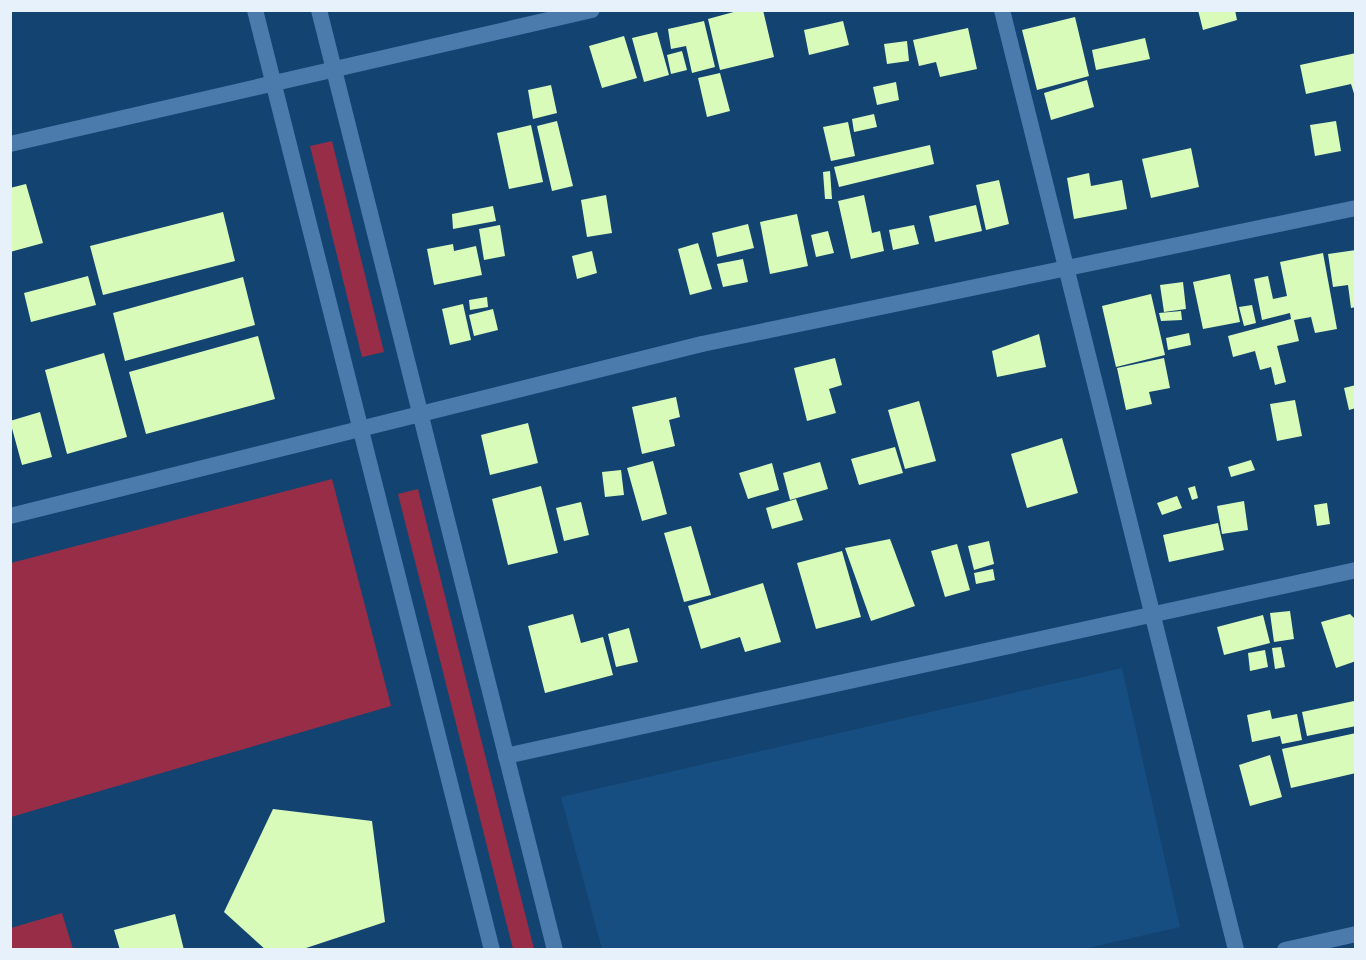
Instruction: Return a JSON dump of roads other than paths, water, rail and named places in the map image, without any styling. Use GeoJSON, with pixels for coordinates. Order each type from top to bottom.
{"type":"FeatureCollection","features":[{"type":"Feature","properties":{"kind":"street"},"geometry":{"type":"LineString","coordinates":[[255,10],[492,950]]}},
{"type":"Feature","properties":{"kind":"street"},"geometry":{"type":"LineString","coordinates":[[319,10],[555,950]]}},
{"type":"Feature","properties":{"kind":"street"},"geometry":{"type":"LineString","coordinates":[[10,144],[333,66],[592,10]]}},
{"type":"Feature","properties":{"kind":"street"},"geometry":{"type":"LineString","coordinates":[[1002,10],[1236,950]]}},
{"type":"Feature","properties":{"kind":"street"},"geometry":{"type":"LineString","coordinates":[[10,516],[360,427],[702,344],[1067,270],[1356,208]]}},
{"type":"Feature","properties":{"kind":"street"},"geometry":{"type":"LineString","coordinates":[[506,756],[1356,570]]}},
{"type":"Feature","properties":{"kind":"street"},"geometry":{"type":"LineString","coordinates":[[1285,950],[1356,934]]}}]}
